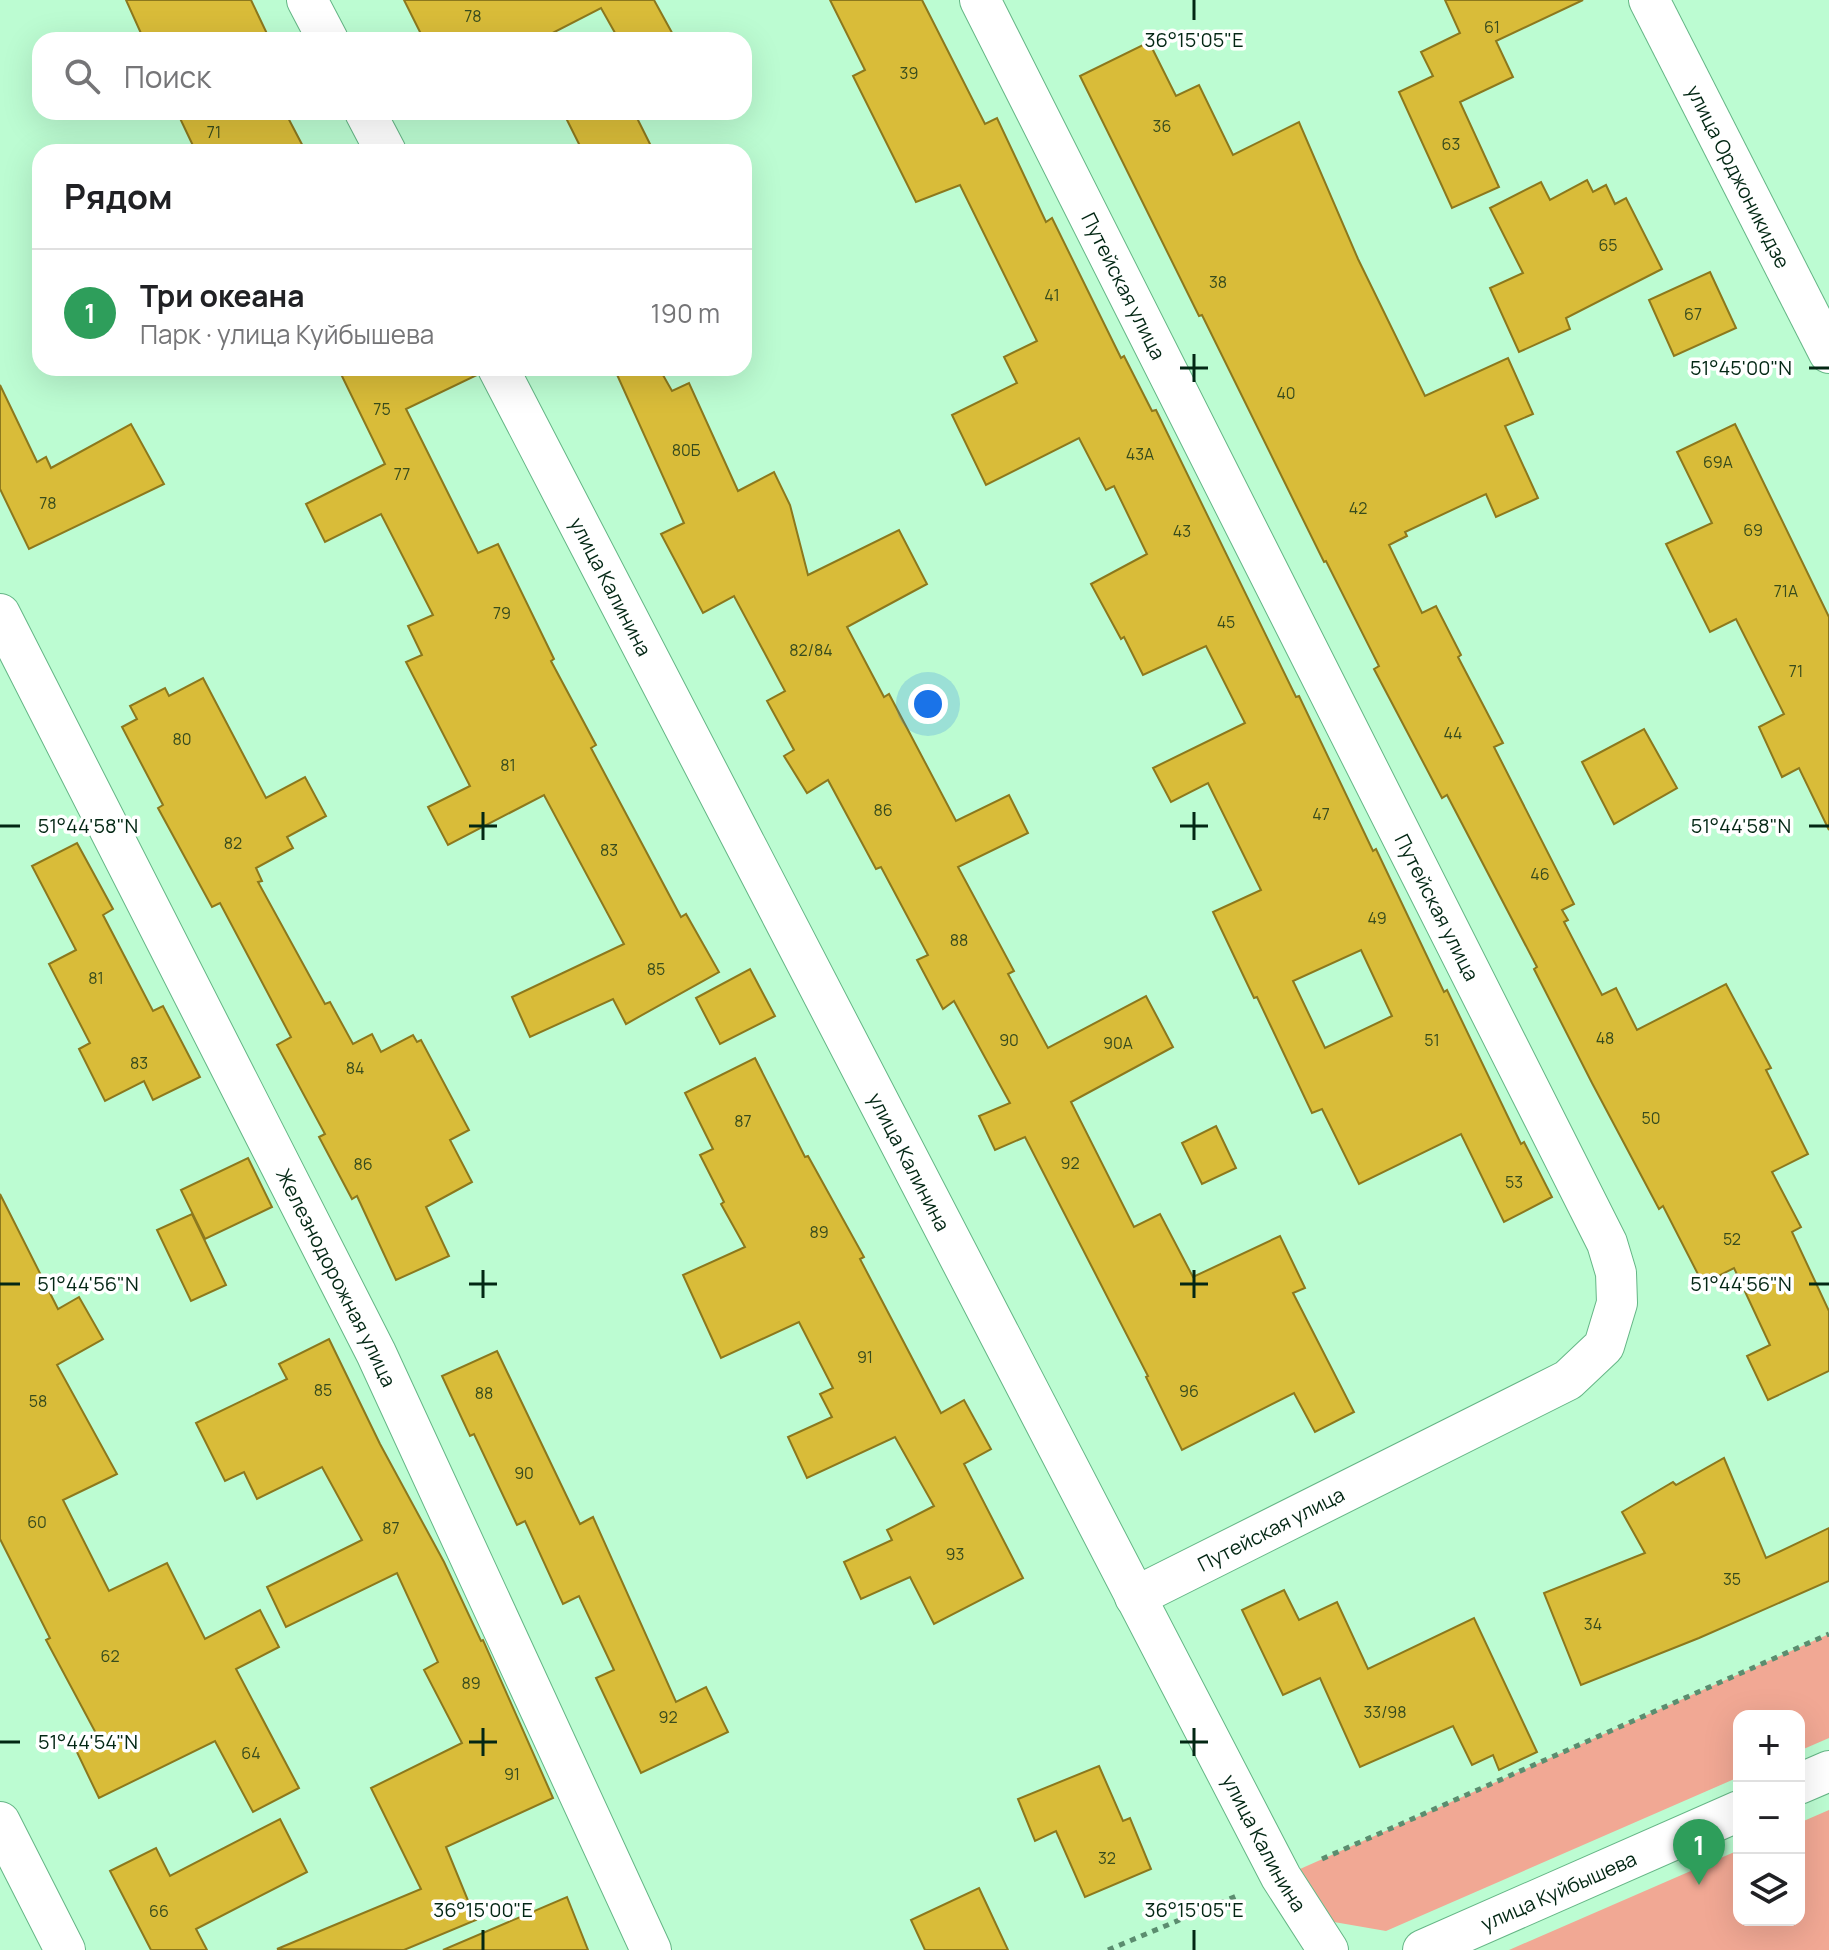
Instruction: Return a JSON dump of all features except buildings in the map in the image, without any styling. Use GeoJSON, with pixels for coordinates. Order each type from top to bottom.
{"type":"FeatureCollection","features":[{"type":"Feature","properties":{"kind":"street"},"geometry":{"type":"LineString","coordinates":[[307,0],[324,32]]}},
{"type":"Feature","properties":{"kind":"street","name":"Путейская улица"},"geometry":{"type":"LineString","coordinates":[[980,0],[1607,1243],[1616,1273],[1617,1303],[1604,1346],[1568,1380],[1135,1597]]}},
{"type":"Feature","properties":{"kind":"street","name":"улица Орджоникидзе"},"geometry":{"type":"LineString","coordinates":[[1649,0],[1829,353]]}},
{"type":"Feature","properties":{"kind":"street"},"geometry":{"type":"LineString","coordinates":[[369,120],[382,144]]}},
{"type":"Feature","properties":{"kind":"street","name":"улица Калинина"},"geometry":{"type":"LineString","coordinates":[[502,376],[1281,1877],[1328,1950]]}},
{"type":"Feature","properties":{"kind":"street","name":"Железнодорожная улица"},"geometry":{"type":"LineString","coordinates":[[0,614],[376,1353],[651,1950]]}},
{"type":"Feature","properties":{"kind":"street"},"geometry":{"type":"LineString","coordinates":[[1804,1782],[1829,1771]]}},
{"type":"Feature","properties":{"kind":"street","name":"улица Куйбышева"},"geometry":{"type":"LineString","coordinates":[[1423,1950],[1733,1814]]}},
{"type":"Feature","properties":{"kind":"street"},"geometry":{"type":"LineString","coordinates":[[0,1822],[65,1950]]}},
{"type":"Feature","properties":{"kind":"path"},"geometry":{"type":"LineString","coordinates":[[1108,1950],[1281,1877],[1829,1634]]}},
{"type":"Feature","properties":{"kind":"shaded area"},"geometry":{"type":"Polygon","coordinates":[[[1829,1634],[1829,1738],[1805,1748],[1805,1710],[1733,1710],[1733,1780],[1386,1931],[1334,1922],[1300,1869],[1829,1634]]]}},
{"type":"Feature","properties":{"kind":"shaded area"},"geometry":{"type":"Polygon","coordinates":[[[1829,1810],[1829,1950],[1509,1950],[1733,1853],[1733,1926],[1805,1926],[1805,1820],[1829,1810]]]}},
{"type":"Feature","properties":{"kind":"place","name":"Три океана"},"geometry":{"type":"Point","coordinates":[1699,1885]}}]}
